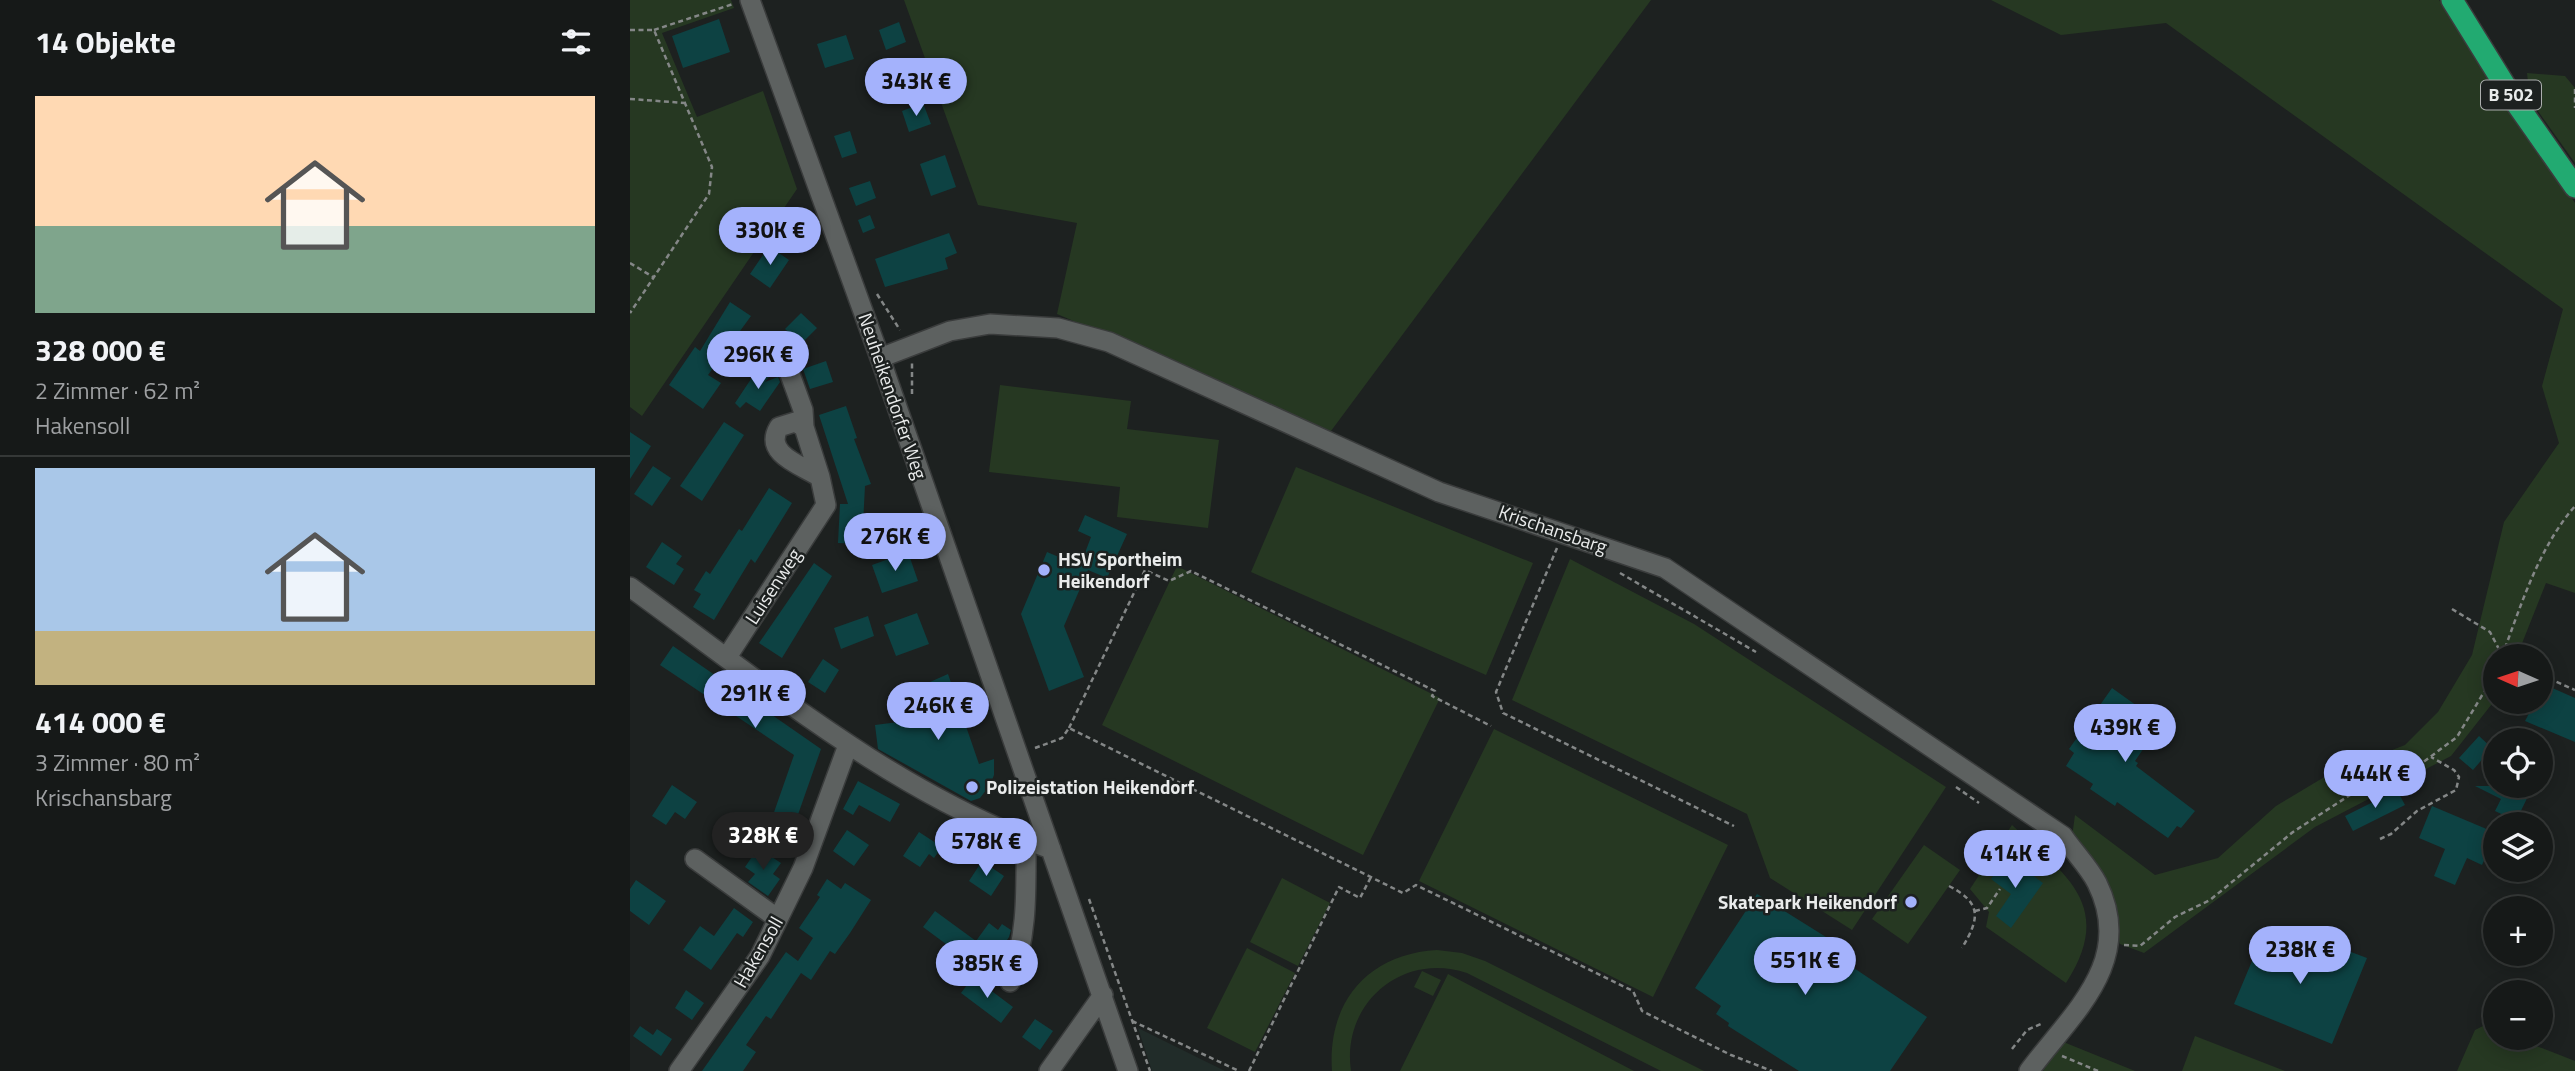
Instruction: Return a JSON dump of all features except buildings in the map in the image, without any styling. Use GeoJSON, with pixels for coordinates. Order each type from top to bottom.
{"type":"FeatureCollection","features":[{"type":"Feature","properties":{"kind":"highway","name":"B 502"},"geometry":{"type":"LineString","coordinates":[[2452,0],[2514,100],[2575,187]]}},
{"type":"Feature","properties":{"kind":"street","name":"Neuheikendorfer Weg"},"geometry":{"type":"LineString","coordinates":[[747,0],[880,358],[1128,1071]]}},
{"type":"Feature","properties":{"kind":"street","name":"Krischansbarg"},"geometry":{"type":"LineString","coordinates":[[880,358],[950,331],[990,324],[1081,332],[1562,544],[1665,568],[2063,836],[2097,883],[2108,916],[2110,943]]}},
{"type":"Feature","properties":{"kind":"street","name":"Luisenweg"},"geometry":{"type":"LineString","coordinates":[[727,656],[826,505],[804,427],[803,410],[787,366]]}},
{"type":"Feature","properties":{"kind":"street"},"geometry":{"type":"LineString","coordinates":[[804,427],[795,422],[779,427],[774,436],[774,445],[780,453],[820,477]]}},
{"type":"Feature","properties":{"kind":"street"},"geometry":{"type":"LineString","coordinates":[[630,587],[848,745],[987,826],[1051,849]]}},
{"type":"Feature","properties":{"kind":"street","name":"Hakensoll"},"geometry":{"type":"LineString","coordinates":[[679,1071],[757,960],[803,868],[848,745]]}},
{"type":"Feature","properties":{"kind":"street"},"geometry":{"type":"LineString","coordinates":[[1010,982],[1020,955],[1026,909],[1026,840]]}},
{"type":"Feature","properties":{"kind":"street"},"geometry":{"type":"LineString","coordinates":[[695,859],[778,919]]}},
{"type":"Feature","properties":{"kind":"street"},"geometry":{"type":"LineString","coordinates":[[2029,1071],[2082,1006],[2102,970],[2110,943]]}},
{"type":"Feature","properties":{"kind":"street"},"geometry":{"type":"LineString","coordinates":[[1049,1071],[1103,995]]}},
{"type":"Feature","properties":{"kind":"path"},"geometry":{"type":"LineString","coordinates":[[630,30],[653,30],[747,0]]}},
{"type":"Feature","properties":{"kind":"path"},"geometry":{"type":"LineString","coordinates":[[630,313],[709,194],[713,179],[712,167],[653,30]]}},
{"type":"Feature","properties":{"kind":"path"},"geometry":{"type":"LineString","coordinates":[[2575,89],[2575,108]]}},
{"type":"Feature","properties":{"kind":"path"},"geometry":{"type":"LineString","coordinates":[[630,99],[685,103]]}},
{"type":"Feature","properties":{"kind":"path"},"geometry":{"type":"LineString","coordinates":[[630,263],[653,277]]}},
{"type":"Feature","properties":{"kind":"path"},"geometry":{"type":"LineString","coordinates":[[913,364],[922,359]]}},
{"type":"Feature","properties":{"kind":"path"},"geometry":{"type":"LineString","coordinates":[[2506,644],[2534,570],[2559,525],[2575,506]]}},
{"type":"Feature","properties":{"kind":"path"},"geometry":{"type":"LineString","coordinates":[[1562,544],[1496,692],[1503,713],[1734,826]]}},
{"type":"Feature","properties":{"kind":"path"},"geometry":{"type":"LineString","coordinates":[[1034,748],[1062,738],[1069,728],[1145,569],[1170,581],[1191,571],[1434,691],[1432,696],[1492,726]]}},
{"type":"Feature","properties":{"kind":"path"},"geometry":{"type":"LineString","coordinates":[[1616,571],[1760,655]]}},
{"type":"Feature","properties":{"kind":"path"},"geometry":{"type":"LineString","coordinates":[[2452,609],[2490,632],[2496,644]]}},
{"type":"Feature","properties":{"kind":"path"},"geometry":{"type":"LineString","coordinates":[[2553,680],[2575,690]]}},
{"type":"Feature","properties":{"kind":"path"},"geometry":{"type":"LineString","coordinates":[[2110,943],[2140,946],[2175,917],[2210,900],[2293,832],[2339,802],[2430,757],[2456,737],[2483,693]]}},
{"type":"Feature","properties":{"kind":"path"},"geometry":{"type":"LineString","coordinates":[[1069,728],[1404,893],[1416,885],[1633,991],[1642,1011],[1731,1055],[1772,1071]]}},
{"type":"Feature","properties":{"kind":"path"},"geometry":{"type":"LineString","coordinates":[[2380,839],[2391,834],[2417,811],[2456,790],[2459,777],[2454,770],[2430,757]]}},
{"type":"Feature","properties":{"kind":"path"},"geometry":{"type":"LineString","coordinates":[[1953,785],[1985,806]]}},
{"type":"Feature","properties":{"kind":"path"},"geometry":{"type":"LineString","coordinates":[[2039,842],[2067,870]]}},
{"type":"Feature","properties":{"kind":"path"},"geometry":{"type":"LineString","coordinates":[[1249,1071],[1339,887],[1360,898],[1371,877]]}},
{"type":"Feature","properties":{"kind":"path"},"geometry":{"type":"LineString","coordinates":[[1949,886],[1972,901],[1975,911],[1972,931],[1962,947]]}},
{"type":"Feature","properties":{"kind":"path"},"geometry":{"type":"LineString","coordinates":[[1975,911],[1987,908],[2000,889]]}},
{"type":"Feature","properties":{"kind":"path"},"geometry":{"type":"LineString","coordinates":[[1088,898],[1150,1071]]}},
{"type":"Feature","properties":{"kind":"path"},"geometry":{"type":"LineString","coordinates":[[1132,1021],[1239,1071]]}},
{"type":"Feature","properties":{"kind":"path"},"geometry":{"type":"LineString","coordinates":[[2012,1049],[2027,1030],[2047,1021]]}},
{"type":"Feature","properties":{"kind":"path"},"geometry":{"type":"LineString","coordinates":[[2046,1049],[2098,1071]]}},
{"type":"Feature","properties":{"kind":"shaded area"},"geometry":{"type":"Polygon","coordinates":[[[1138,1028],[1225,1071],[1152,1071],[1138,1028]]]}},
{"type":"Feature","properties":{"kind":"green space"},"geometry":{"type":"Polygon","coordinates":[[[630,0],[731,0],[734,8],[662,33],[697,117],[763,91],[797,189],[642,416],[630,407],[630,0]]]}},
{"type":"Feature","properties":{"kind":"green space"},"geometry":{"type":"Polygon","coordinates":[[[904,0],[1651,0],[1331,431],[1057,314],[1077,223],[978,205],[904,0]]]}},
{"type":"Feature","properties":{"kind":"green space"},"geometry":{"type":"Polygon","coordinates":[[[1991,0],[2439,0],[2575,203],[2575,593],[2546,583],[2522,644],[2483,644],[2484,714],[2451,756],[2315,827],[2144,953],[2120,944],[2101,876],[2072,837],[2075,815],[2155,875],[2218,858],[2276,806],[2326,776],[2405,745],[2438,712],[2472,655],[2504,522],[2559,443],[2542,386],[2563,309],[2166,23],[2061,35],[1991,0]]]}},
{"type":"Feature","properties":{"kind":"green space"},"geometry":{"type":"Polygon","coordinates":[[[2527,73],[2565,76],[2575,88],[2575,163],[2530,100],[2527,73]]]}},
{"type":"Feature","properties":{"kind":"green space"},"geometry":{"type":"Polygon","coordinates":[[[1000,385],[1131,401],[1127,429],[1219,440],[1208,528],[1117,517],[1120,487],[989,472],[1000,385]]]}},
{"type":"Feature","properties":{"kind":"green space"},"geometry":{"type":"Polygon","coordinates":[[[1296,467],[1533,563],[1486,675],[1251,572],[1296,467]]]}},
{"type":"Feature","properties":{"kind":"green space"},"geometry":{"type":"Polygon","coordinates":[[[1570,559],[1694,624],[1946,787],[1852,930],[1770,878],[1747,814],[1512,700],[1570,559]]]}},
{"type":"Feature","properties":{"kind":"green space"},"geometry":{"type":"Polygon","coordinates":[[[1177,566],[1440,698],[1363,855],[1102,725],[1177,566]]]}},
{"type":"Feature","properties":{"kind":"green space"},"geometry":{"type":"Polygon","coordinates":[[[1494,729],[1728,845],[1653,997],[1419,881],[1494,729]]]}},
{"type":"Feature","properties":{"kind":"green space"},"geometry":{"type":"Polygon","coordinates":[[[2012,825],[2066,876],[2078,894],[2085,912],[2086,932],[2080,956],[2066,983],[1986,927],[1989,912],[1970,889],[2012,825]]]}},
{"type":"Feature","properties":{"kind":"green space","name":"Skatepark Heikendorf"},"geometry":{"type":"Polygon","coordinates":[[[1924,845],[1960,870],[1908,944],[1872,919],[1924,845]]]}},
{"type":"Feature","properties":{"kind":"green space"},"geometry":{"type":"Polygon","coordinates":[[[1282,878],[1330,903],[1298,966],[1250,942],[1282,878]]]}},
{"type":"Feature","properties":{"kind":"green space"},"geometry":{"type":"Polygon","coordinates":[[[1247,948],[1295,973],[1255,1052],[1207,1028],[1247,948]]]}},
{"type":"Feature","properties":{"kind":"green space"},"geometry":{"type":"Polygon","coordinates":[[[1437,950],[1462,953],[1485,961],[1704,1071],[1661,1071],[1467,973],[1443,968],[1420,970],[1399,977],[1381,989],[1366,1005],[1356,1024],[1350,1047],[1351,1071],[1332,1071],[1332,1046],[1337,1024],[1345,1003],[1357,986],[1372,972],[1391,961],[1437,950]]]}},
{"type":"Feature","properties":{"kind":"green space"},"geometry":{"type":"Polygon","coordinates":[[[1422,971],[1441,980],[1433,996],[1414,987],[1422,971]]]}},
{"type":"Feature","properties":{"kind":"green space"},"geometry":{"type":"Polygon","coordinates":[[[1448,974],[1634,1071],[1400,1071],[1448,974]]]}},
{"type":"Feature","properties":{"kind":"green space"},"geometry":{"type":"Polygon","coordinates":[[[2483,1026],[2483,1050],[2547,1050],[2575,1061],[2575,1071],[2457,1071],[2475,1030],[2483,1026]]]}},
{"type":"Feature","properties":{"kind":"green space"},"geometry":{"type":"Polygon","coordinates":[[[2195,1036],[2285,1071],[2182,1071],[2195,1036]]]}},
{"type":"Feature","properties":{"kind":"green space"},"geometry":{"type":"Polygon","coordinates":[[[2061,1041],[2135,1071],[2043,1071],[2061,1041]]]}},
{"type":"Feature","properties":{"kind":"place","name":"HSV Sportheim Heikendorf"},"geometry":{"type":"Point","coordinates":[1044,570]}},
{"type":"Feature","properties":{"kind":"place","name":"Polizeistation Heikendorf"},"geometry":{"type":"Point","coordinates":[972,787]}},
{"type":"Feature","properties":{"kind":"place","name":"Skatepark Heikendorf"},"geometry":{"type":"Point","coordinates":[1911,902]}}]}
